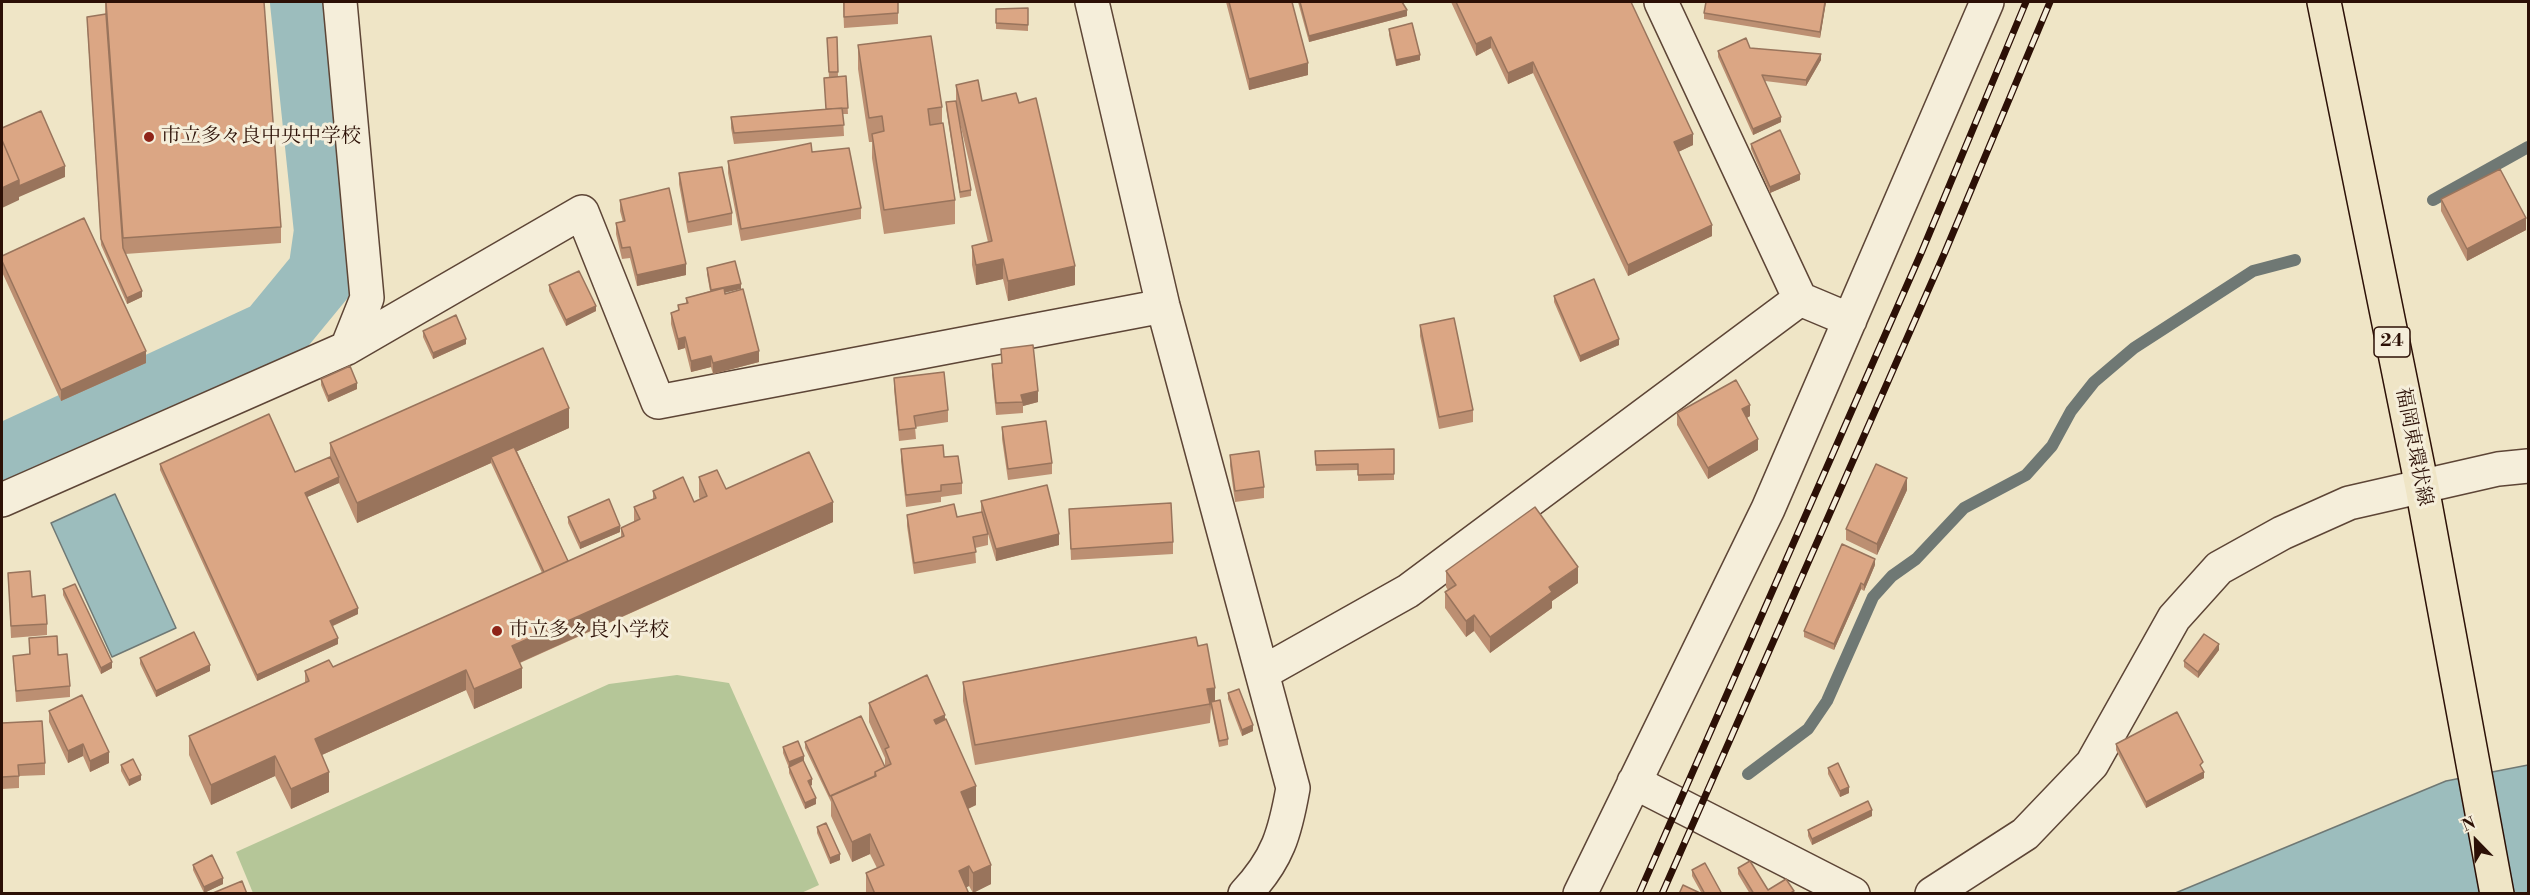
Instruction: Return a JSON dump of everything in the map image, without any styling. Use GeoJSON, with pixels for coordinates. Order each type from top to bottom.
{"type":"FeatureCollection","features":[{"type":"Feature","properties":{"kind":"main road","name":"福岡東環状線"},"geometry":{"type":"LineString","coordinates":[[2324,2],[2422,487],[2497,894]]}},
{"type":"Feature","properties":{"kind":"street"},"geometry":{"type":"LineString","coordinates":[[340,2],[367,298],[347,348]]}},
{"type":"Feature","properties":{"kind":"street"},"geometry":{"type":"LineString","coordinates":[[1092,2],[1163,306],[1293,788],[1285,834],[1261,877],[1245,894]]}},
{"type":"Feature","properties":{"kind":"street"},"geometry":{"type":"LineString","coordinates":[[1661,2],[1800,299],[1850,320]]}},
{"type":"Feature","properties":{"kind":"street"},"geometry":{"type":"LineString","coordinates":[[1580,894],[1768,508],[1987,2]]}},
{"type":"Feature","properties":{"kind":"street"},"geometry":{"type":"LineString","coordinates":[[2,500],[347,348],[582,212],[658,402],[1163,306]]}},
{"type":"Feature","properties":{"kind":"street"},"geometry":{"type":"LineString","coordinates":[[1262,673],[1408,591],[1800,299]]}},
{"type":"Feature","properties":{"kind":"street"},"geometry":{"type":"LineString","coordinates":[[1932,894],[2025,834],[2092,764],[2174,618],[2219,568],[2282,532],[2349,503],[2498,469],[2529,466]]}},
{"type":"Feature","properties":{"kind":"street"},"geometry":{"type":"LineString","coordinates":[[1634,782],[1853,894]]}},
{"type":"Feature","properties":{"kind":"green space"},"geometry":{"type":"Polygon","coordinates":[[[677,675],[729,683],[819,885],[799,894],[253,893],[236,852],[609,684],[677,675]]]}},
{"type":"Feature","properties":{"kind":"water"},"geometry":{"type":"Polygon","coordinates":[[[115,494],[176,628],[112,657],[51,523],[115,494]]]}},
{"type":"Feature","properties":{"kind":"water"},"geometry":{"type":"Polygon","coordinates":[[[2528,765],[2528,893],[2173,894],[2446,781],[2528,765]]]}},
{"type":"Feature","properties":{"kind":"building"},"geometry":{"type":"Polygon","coordinates":[[[106,2],[264,2],[281,227],[123,238],[106,2]]]}},
{"type":"Feature","properties":{"kind":"building"},"geometry":{"type":"Polygon","coordinates":[[[844,2],[898,2],[898,13],[844,17],[844,2]]]}},
{"type":"Feature","properties":{"kind":"building"},"geometry":{"type":"Polygon","coordinates":[[[1229,2],[1292,2],[1308,63],[1249,79],[1229,2]]]}},
{"type":"Feature","properties":{"kind":"building"},"geometry":{"type":"Polygon","coordinates":[[[1300,2],[1402,2],[1407,10],[1309,36],[1300,2]]]}},
{"type":"Feature","properties":{"kind":"building"},"geometry":{"type":"Polygon","coordinates":[[[1456,2],[1631,2],[1693,134],[1674,142],[1712,225],[1628,265],[1533,62],[1508,73],[1491,37],[1476,44],[1456,2]]]}},
{"type":"Feature","properties":{"kind":"building"},"geometry":{"type":"Polygon","coordinates":[[[1706,2],[1825,2],[1820,32],[1704,13],[1706,2]]]}},
{"type":"Feature","properties":{"kind":"building"},"geometry":{"type":"Polygon","coordinates":[[[1028,8],[1028,25],[996,23],[996,9],[1028,8]]]}},
{"type":"Feature","properties":{"kind":"building"},"geometry":{"type":"Polygon","coordinates":[[[106,14],[123,248],[142,291],[127,298],[101,239],[87,17],[106,14]]]}},
{"type":"Feature","properties":{"kind":"building"},"geometry":{"type":"Polygon","coordinates":[[[1412,23],[1420,55],[1396,60],[1389,29],[1412,23]]]}},
{"type":"Feature","properties":{"kind":"building"},"geometry":{"type":"Polygon","coordinates":[[[931,36],[942,107],[928,109],[930,125],[943,123],[955,200],[884,210],[872,134],[884,131],[882,116],[869,118],[858,45],[931,36]]]}},
{"type":"Feature","properties":{"kind":"building"},"geometry":{"type":"Polygon","coordinates":[[[837,37],[838,72],[829,72],[827,38],[837,37]]]}},
{"type":"Feature","properties":{"kind":"building"},"geometry":{"type":"Polygon","coordinates":[[[1746,38],[1750,48],[1821,54],[1806,80],[1762,75],[1781,117],[1753,129],[1718,51],[1746,38]]]}},
{"type":"Feature","properties":{"kind":"building"},"geometry":{"type":"Polygon","coordinates":[[[846,76],[848,108],[826,109],[824,78],[846,76]]]}},
{"type":"Feature","properties":{"kind":"building"},"geometry":{"type":"Polygon","coordinates":[[[978,80],[982,101],[1016,93],[1019,103],[1036,98],[1075,266],[1008,281],[1003,259],[976,265],[972,246],[992,241],[956,85],[978,80]]]}},
{"type":"Feature","properties":{"kind":"building"},"geometry":{"type":"Polygon","coordinates":[[[956,101],[971,190],[960,192],[946,102],[956,101]]]}},
{"type":"Feature","properties":{"kind":"building"},"geometry":{"type":"Polygon","coordinates":[[[842,108],[844,125],[734,133],[731,117],[842,108]]]}},
{"type":"Feature","properties":{"kind":"building"},"geometry":{"type":"Polygon","coordinates":[[[41,111],[65,166],[19,186],[19,180],[2,140],[2,128],[41,111]]]}},
{"type":"Feature","properties":{"kind":"building"},"geometry":{"type":"Polygon","coordinates":[[[1780,130],[1800,174],[1770,187],[1751,144],[1780,130]]]}},
{"type":"Feature","properties":{"kind":"building"},"geometry":{"type":"Polygon","coordinates":[[[2,140],[19,180],[2,188],[2,140]]]}},
{"type":"Feature","properties":{"kind":"building"},"geometry":{"type":"Polygon","coordinates":[[[811,143],[812,152],[849,148],[861,208],[741,229],[728,161],[811,143]]]}},
{"type":"Feature","properties":{"kind":"building"},"geometry":{"type":"Polygon","coordinates":[[[722,167],[732,213],[688,222],[679,173],[722,167]]]}},
{"type":"Feature","properties":{"kind":"building"},"geometry":{"type":"Polygon","coordinates":[[[2500,169],[2526,218],[2467,249],[2441,199],[2500,169]]]}},
{"type":"Feature","properties":{"kind":"building"},"geometry":{"type":"Polygon","coordinates":[[[669,188],[686,264],[637,275],[630,247],[622,248],[616,223],[625,221],[620,200],[669,188]]]}},
{"type":"Feature","properties":{"kind":"building"},"geometry":{"type":"Polygon","coordinates":[[[84,218],[146,351],[61,390],[2,261],[2,256],[84,218]]]}},
{"type":"Feature","properties":{"kind":"building"},"geometry":{"type":"Polygon","coordinates":[[[735,261],[741,284],[711,290],[707,268],[735,261]]]}},
{"type":"Feature","properties":{"kind":"building"},"geometry":{"type":"Polygon","coordinates":[[[579,271],[596,306],[566,320],[549,285],[579,271]]]}},
{"type":"Feature","properties":{"kind":"building"},"geometry":{"type":"Polygon","coordinates":[[[1594,279],[1619,339],[1580,356],[1554,296],[1594,279]]]}},
{"type":"Feature","properties":{"kind":"building"},"geometry":{"type":"Polygon","coordinates":[[[724,288],[725,294],[743,289],[759,351],[713,363],[711,356],[691,361],[685,337],[678,339],[671,313],[679,310],[678,305],[688,303],[686,298],[724,288]]]}},
{"type":"Feature","properties":{"kind":"building"},"geometry":{"type":"Polygon","coordinates":[[[456,315],[466,339],[433,353],[423,331],[456,315]]]}},
{"type":"Feature","properties":{"kind":"building"},"geometry":{"type":"Polygon","coordinates":[[[1454,318],[1473,410],[1439,417],[1420,325],[1454,318]]]}},
{"type":"Feature","properties":{"kind":"building"},"geometry":{"type":"Polygon","coordinates":[[[1033,345],[1038,391],[1021,395],[1023,402],[996,403],[992,364],[1002,363],[1001,349],[1033,345]]]}},
{"type":"Feature","properties":{"kind":"building"},"geometry":{"type":"Polygon","coordinates":[[[543,348],[569,408],[357,503],[330,443],[543,348]]]}},
{"type":"Feature","properties":{"kind":"building"},"geometry":{"type":"Polygon","coordinates":[[[350,366],[357,383],[328,396],[321,379],[350,366]]]}},
{"type":"Feature","properties":{"kind":"building"},"geometry":{"type":"Polygon","coordinates":[[[944,372],[948,410],[914,416],[916,428],[899,430],[894,378],[944,372]]]}},
{"type":"Feature","properties":{"kind":"building"},"geometry":{"type":"Polygon","coordinates":[[[1736,380],[1750,405],[1742,409],[1758,439],[1708,468],[1677,413],[1736,380]]]}},
{"type":"Feature","properties":{"kind":"building"},"geometry":{"type":"Polygon","coordinates":[[[269,414],[295,472],[330,457],[339,477],[305,493],[358,608],[330,621],[338,638],[257,675],[160,464],[269,414]]]}},
{"type":"Feature","properties":{"kind":"building"},"geometry":{"type":"Polygon","coordinates":[[[1046,421],[1052,463],[1008,469],[1002,427],[1046,421]]]}},
{"type":"Feature","properties":{"kind":"building"},"geometry":{"type":"Polygon","coordinates":[[[943,445],[944,457],[958,456],[962,483],[941,485],[941,491],[906,495],[901,449],[943,445]]]}},
{"type":"Feature","properties":{"kind":"building"},"geometry":{"type":"Polygon","coordinates":[[[514,447],[568,561],[544,572],[491,457],[514,447]]]}},
{"type":"Feature","properties":{"kind":"building"},"geometry":{"type":"Polygon","coordinates":[[[1394,449],[1394,474],[1358,475],[1358,464],[1316,465],[1315,451],[1394,449]]]}},
{"type":"Feature","properties":{"kind":"building"},"geometry":{"type":"Polygon","coordinates":[[[1259,451],[1264,487],[1235,491],[1230,455],[1259,451]]]}},
{"type":"Feature","properties":{"kind":"building"},"geometry":{"type":"Polygon","coordinates":[[[809,452],[833,502],[512,646],[522,668],[474,689],[466,670],[315,739],[329,772],[291,789],[275,756],[211,785],[189,736],[309,681],[305,671],[329,660],[333,667],[624,536],[621,528],[640,519],[634,507],[656,498],[653,491],[683,477],[694,502],[707,496],[699,477],[717,470],[726,489],[809,452]]]}},
{"type":"Feature","properties":{"kind":"building"},"geometry":{"type":"Polygon","coordinates":[[[1876,464],[1907,478],[1877,544],[1846,529],[1876,464]]]}},
{"type":"Feature","properties":{"kind":"building"},"geometry":{"type":"Polygon","coordinates":[[[1047,485],[1059,534],[996,549],[981,501],[1047,485]]]}},
{"type":"Feature","properties":{"kind":"building"},"geometry":{"type":"Polygon","coordinates":[[[609,499],[620,526],[580,543],[568,517],[609,499]]]}},
{"type":"Feature","properties":{"kind":"building"},"geometry":{"type":"Polygon","coordinates":[[[1171,503],[1173,542],[1071,549],[1069,509],[1171,503]]]}},
{"type":"Feature","properties":{"kind":"building"},"geometry":{"type":"Polygon","coordinates":[[[954,504],[957,517],[982,512],[988,534],[973,537],[976,552],[914,563],[907,515],[954,504]]]}},
{"type":"Feature","properties":{"kind":"building"},"geometry":{"type":"Polygon","coordinates":[[[1535,507],[1578,567],[1549,587],[1552,592],[1490,637],[1474,615],[1466,621],[1445,592],[1456,585],[1446,571],[1535,507]]]}},
{"type":"Feature","properties":{"kind":"building"},"geometry":{"type":"Polygon","coordinates":[[[1842,544],[1875,559],[1864,585],[1861,583],[1834,644],[1804,631],[1842,544]]]}},
{"type":"Feature","properties":{"kind":"building"},"geometry":{"type":"Polygon","coordinates":[[[30,571],[32,597],[45,595],[47,624],[11,626],[8,573],[30,571]]]}},
{"type":"Feature","properties":{"kind":"building"},"geometry":{"type":"Polygon","coordinates":[[[75,584],[112,662],[101,668],[63,589],[75,584]]]}},
{"type":"Feature","properties":{"kind":"building"},"geometry":{"type":"Polygon","coordinates":[[[194,632],[210,665],[156,691],[140,658],[194,632]]]}},
{"type":"Feature","properties":{"kind":"building"},"geometry":{"type":"Polygon","coordinates":[[[2204,634],[2219,644],[2198,672],[2184,661],[2204,634]]]}},
{"type":"Feature","properties":{"kind":"building"},"geometry":{"type":"Polygon","coordinates":[[[57,636],[58,655],[67,654],[70,686],[16,691],[13,656],[30,654],[29,638],[57,636]]]}},
{"type":"Feature","properties":{"kind":"building"},"geometry":{"type":"Polygon","coordinates":[[[1196,637],[1198,646],[1207,644],[1215,688],[1207,689],[1210,704],[975,745],[963,682],[1196,637]]]}},
{"type":"Feature","properties":{"kind":"building"},"geometry":{"type":"Polygon","coordinates":[[[927,675],[945,715],[934,720],[936,724],[946,719],[976,786],[961,792],[991,865],[973,873],[969,866],[959,871],[969,894],[875,894],[866,873],[884,865],[870,834],[852,842],[831,796],[876,776],[875,772],[891,764],[885,749],[889,747],[869,703],[927,675]]]}},
{"type":"Feature","properties":{"kind":"building"},"geometry":{"type":"Polygon","coordinates":[[[1239,689],[1253,725],[1242,730],[1228,693],[1239,689]]]}},
{"type":"Feature","properties":{"kind":"building"},"geometry":{"type":"Polygon","coordinates":[[[82,695],[109,752],[90,761],[83,744],[68,751],[49,711],[82,695]]]}},
{"type":"Feature","properties":{"kind":"building"},"geometry":{"type":"Polygon","coordinates":[[[1220,700],[1228,739],[1219,741],[1211,702],[1220,700]]]}},
{"type":"Feature","properties":{"kind":"building"},"geometry":{"type":"Polygon","coordinates":[[[2177,712],[2203,762],[2200,765],[2204,772],[2146,802],[2116,744],[2177,712]]]}},
{"type":"Feature","properties":{"kind":"building"},"geometry":{"type":"Polygon","coordinates":[[[861,716],[885,767],[875,772],[875,776],[830,796],[805,742],[861,716]]]}},
{"type":"Feature","properties":{"kind":"building"},"geometry":{"type":"Polygon","coordinates":[[[42,721],[45,763],[18,765],[19,776],[2,777],[2,723],[42,721]]]}},
{"type":"Feature","properties":{"kind":"building"},"geometry":{"type":"Polygon","coordinates":[[[798,741],[804,756],[789,762],[783,747],[798,741]]]}},
{"type":"Feature","properties":{"kind":"building"},"geometry":{"type":"Polygon","coordinates":[[[133,759],[141,775],[129,780],[121,765],[133,759]]]}},
{"type":"Feature","properties":{"kind":"building"},"geometry":{"type":"Polygon","coordinates":[[[803,760],[812,779],[808,781],[816,798],[805,803],[789,767],[803,760]]]}},
{"type":"Feature","properties":{"kind":"building"},"geometry":{"type":"Polygon","coordinates":[[[1838,763],[1849,787],[1840,791],[1828,768],[1838,763]]]}},
{"type":"Feature","properties":{"kind":"building"},"geometry":{"type":"Polygon","coordinates":[[[1868,801],[1872,810],[1812,839],[1808,830],[1868,801]]]}},
{"type":"Feature","properties":{"kind":"building"},"geometry":{"type":"Polygon","coordinates":[[[826,823],[840,854],[830,858],[817,827],[826,823]]]}},
{"type":"Feature","properties":{"kind":"building"},"geometry":{"type":"Polygon","coordinates":[[[212,855],[223,878],[204,887],[193,865],[212,855]]]}},
{"type":"Feature","properties":{"kind":"building"},"geometry":{"type":"Polygon","coordinates":[[[1750,861],[1768,890],[1786,879],[1794,891],[1789,894],[1754,894],[1738,868],[1750,861]]]}},
{"type":"Feature","properties":{"kind":"building"},"geometry":{"type":"Polygon","coordinates":[[[1705,863],[1722,894],[1705,894],[1692,870],[1705,863]]]}},
{"type":"Feature","properties":{"kind":"building"},"geometry":{"type":"Polygon","coordinates":[[[242,881],[247,894],[213,894],[213,893],[242,881]]]}},
{"type":"Feature","properties":{"kind":"building"},"geometry":{"type":"Polygon","coordinates":[[[1683,885],[1700,893],[1679,894],[1683,885]]]}},
{"type":"Feature","properties":{"kind":"waterway"},"geometry":{"type":"LineString","coordinates":[[2,460],[272,335],[323,273],[329,231],[305,2]]}},
{"type":"Feature","properties":{"kind":"waterway"},"geometry":{"type":"LineString","coordinates":[[2433,200],[2528,147]]}},
{"type":"Feature","properties":{"kind":"waterway"},"geometry":{"type":"LineString","coordinates":[[1748,774],[1808,729],[1827,701],[1873,597],[1892,576],[1916,559],[1964,508],[2026,475],[2052,446],[2071,411],[2094,382],[2134,348],[2253,271],[2295,260]]}},
{"type":"Feature","properties":{"kind":"railway"},"geometry":{"type":"LineString","coordinates":[[1639,894],[1922,251],[2026,2]]}},
{"type":"Feature","properties":{"kind":"railway"},"geometry":{"type":"LineString","coordinates":[[1662,894],[1945,252],[2050,2]]}},
{"type":"Feature","properties":{"kind":"place","name":"市立多々良中央中学校"},"geometry":{"type":"Point","coordinates":[149,137]}},
{"type":"Feature","properties":{"kind":"place","name":"市立多々良小学校"},"geometry":{"type":"Point","coordinates":[497,631]}}]}
